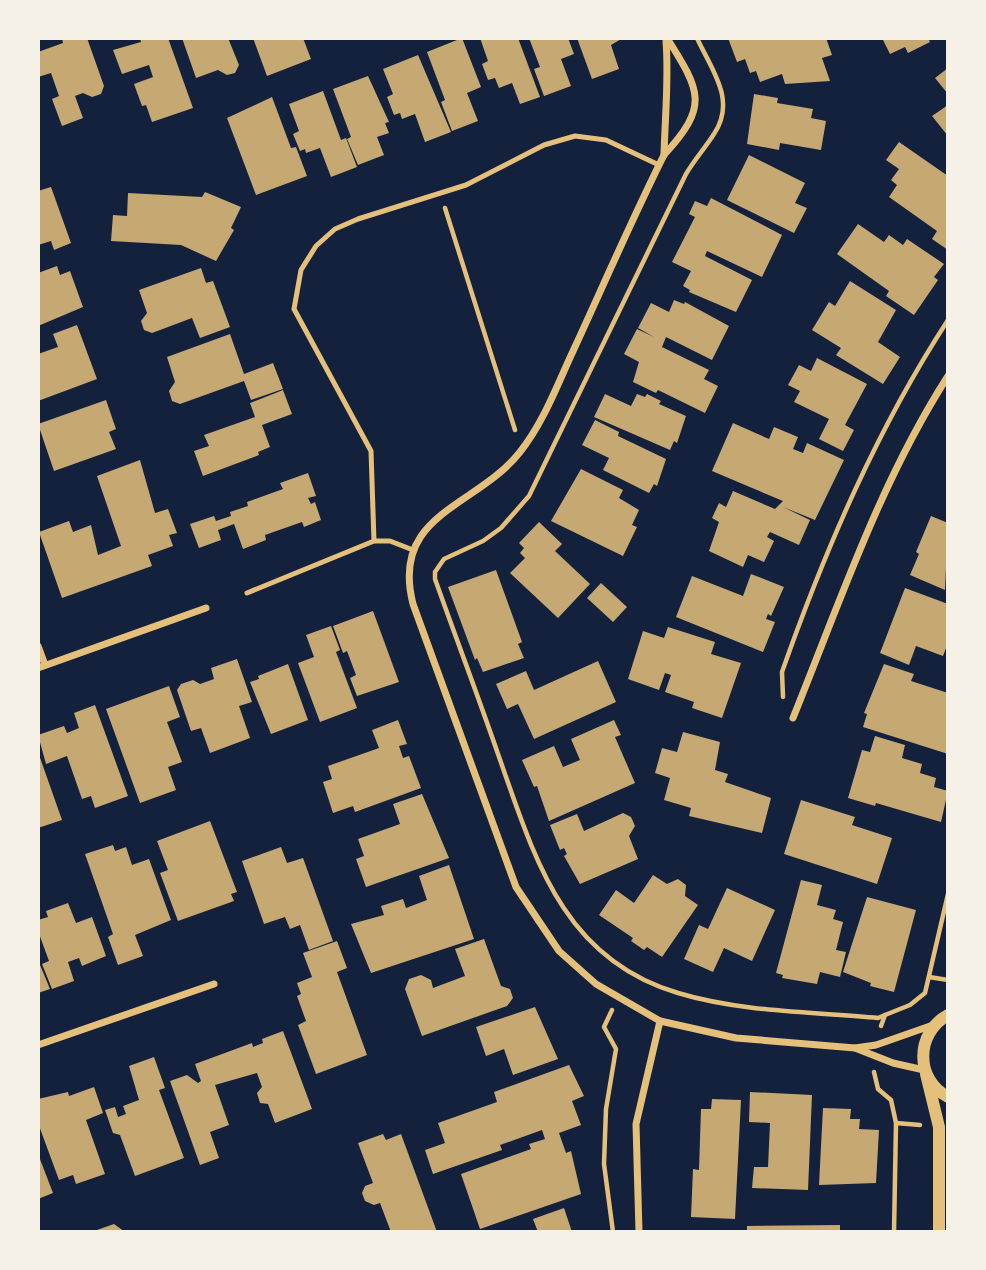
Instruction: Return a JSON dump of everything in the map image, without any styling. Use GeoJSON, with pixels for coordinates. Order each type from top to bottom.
{"type":"FeatureCollection","features":[{"type":"Feature","properties":{"kind":"street"},"geometry":{"type":"LineString","coordinates":[[664,155],[665,94],[669,75],[667,38]]}},
{"type":"Feature","properties":{"kind":"street"},"geometry":{"type":"LineString","coordinates":[[667,38],[688,71],[695,97],[691,124],[664,155],[550,401],[521,451],[502,472],[431,521],[413,550],[408,576],[413,604],[511,876],[529,911],[559,951],[596,984],[660,1021],[736,1038],[855,1048],[876,1045],[941,1019]]}},
{"type":"Feature","properties":{"kind":"street"},"geometry":{"type":"LineString","coordinates":[[793,718],[890,479],[917,424],[947,376]]}},
{"type":"Feature","properties":{"kind":"street"},"geometry":{"type":"LineString","coordinates":[[38,646],[42,666],[206,608]]}},
{"type":"Feature","properties":{"kind":"street"},"geometry":{"type":"LineString","coordinates":[[38,1045],[214,984]]}},
{"type":"Feature","properties":{"kind":"street"},"geometry":{"type":"LineString","coordinates":[[939,1231],[939,1127],[925,1072],[923,1046],[947,1005]]}},
{"type":"Feature","properties":{"kind":"street"},"geometry":{"type":"LineString","coordinates":[[639,1231],[636,1124],[660,1021]]}},
{"type":"Feature","properties":{"kind":"street"},"geometry":{"type":"LineString","coordinates":[[855,1048],[925,1072],[933,1086],[947,1097]]}},
{"type":"Feature","properties":{"kind":"lane"},"geometry":{"type":"LineString","coordinates":[[374,541],[371,451],[294,310],[301,270],[316,246],[335,229],[441,194],[544,145],[575,136],[606,140],[659,165]]}},
{"type":"Feature","properties":{"kind":"lane"},"geometry":{"type":"LineString","coordinates":[[247,593],[374,541],[390,541],[413,550]]}},
{"type":"Feature","properties":{"kind":"path"},"geometry":{"type":"LineString","coordinates":[[697,38],[722,87],[724,100],[719,125],[686,174],[528,496],[501,528],[471,549],[444,559],[435,572],[518,810],[553,895],[589,941],[632,972],[667,989],[700,998],[817,1013],[878,1018],[885,1016]]}},
{"type":"Feature","properties":{"kind":"path"},"geometry":{"type":"LineString","coordinates":[[441,194],[521,451]]}},
{"type":"Feature","properties":{"kind":"path"},"geometry":{"type":"LineString","coordinates":[[793,718],[782,695],[782,672],[804,609],[873,451],[947,320]]}},
{"type":"Feature","properties":{"kind":"path"},"geometry":{"type":"LineString","coordinates":[[613,1231],[604,1164],[606,1109],[616,1049],[604,1027],[632,972]]}},
{"type":"Feature","properties":{"kind":"path"},"geometry":{"type":"LineString","coordinates":[[929,977],[947,980]]}},
{"type":"Feature","properties":{"kind":"building"},"geometry":{"type":"Polygon","coordinates":[[[62,38],[87,38],[104,86],[101,94],[92,97],[83,93],[75,96],[83,118],[62,126],[52,99],[59,96],[51,73],[38,77],[38,52],[63,43],[62,38]]]}},
{"type":"Feature","properties":{"kind":"building"},"geometry":{"type":"Polygon","coordinates":[[[140,38],[168,38],[193,108],[152,122],[146,105],[142,106],[134,84],[153,77],[149,65],[122,74],[113,50],[141,42],[140,38]]]}},
{"type":"Feature","properties":{"kind":"building"},"geometry":{"type":"Polygon","coordinates":[[[182,38],[228,38],[239,65],[235,73],[227,75],[218,70],[196,78],[182,38]]]}},
{"type":"Feature","properties":{"kind":"building"},"geometry":{"type":"Polygon","coordinates":[[[253,38],[303,38],[311,59],[267,76],[253,38]]]}},
{"type":"Feature","properties":{"kind":"building"},"geometry":{"type":"Polygon","coordinates":[[[462,38],[481,87],[467,93],[478,121],[452,131],[441,102],[445,100],[427,52],[462,38]]]}},
{"type":"Feature","properties":{"kind":"building"},"geometry":{"type":"Polygon","coordinates":[[[480,38],[518,38],[540,97],[520,104],[512,83],[499,88],[495,78],[488,80],[482,64],[488,61],[480,38]]]}},
{"type":"Feature","properties":{"kind":"building"},"geometry":{"type":"Polygon","coordinates":[[[529,38],[568,38],[574,54],[561,59],[571,86],[544,96],[534,69],[540,67],[529,38]]]}},
{"type":"Feature","properties":{"kind":"building"},"geometry":{"type":"Polygon","coordinates":[[[577,38],[623,38],[611,45],[619,69],[592,79],[577,38]]]}},
{"type":"Feature","properties":{"kind":"building"},"geometry":{"type":"Polygon","coordinates":[[[728,38],[826,38],[832,55],[822,58],[830,81],[785,84],[782,74],[760,82],[756,71],[750,73],[745,59],[737,62],[728,38]]]}},
{"type":"Feature","properties":{"kind":"building"},"geometry":{"type":"Polygon","coordinates":[[[882,38],[928,38],[930,42],[908,53],[905,47],[890,54],[882,38]]]}},
{"type":"Feature","properties":{"kind":"building"},"geometry":{"type":"Polygon","coordinates":[[[418,55],[451,132],[425,142],[415,114],[402,119],[400,113],[394,115],[387,97],[393,94],[383,69],[418,55]]]}},
{"type":"Feature","properties":{"kind":"building"},"geometry":{"type":"Polygon","coordinates":[[[948,68],[948,94],[935,78],[948,68]]]}},
{"type":"Feature","properties":{"kind":"building"},"geometry":{"type":"Polygon","coordinates":[[[368,76],[389,122],[385,123],[389,133],[377,137],[384,155],[358,165],[347,139],[351,137],[333,89],[368,76]]]}},
{"type":"Feature","properties":{"kind":"building"},"geometry":{"type":"Polygon","coordinates":[[[323,91],[341,140],[346,138],[357,167],[331,177],[320,148],[306,153],[305,149],[300,151],[293,134],[299,131],[289,104],[323,91]]]}},
{"type":"Feature","properties":{"kind":"building"},"geometry":{"type":"Polygon","coordinates":[[[754,94],[778,98],[777,103],[813,109],[811,118],[826,121],[821,150],[780,143],[779,150],[747,144],[754,94]]]}},
{"type":"Feature","properties":{"kind":"building"},"geometry":{"type":"Polygon","coordinates":[[[272,97],[291,148],[296,147],[307,176],[256,195],[227,118],[272,97]]]}},
{"type":"Feature","properties":{"kind":"building"},"geometry":{"type":"Polygon","coordinates":[[[948,105],[948,136],[932,116],[948,105]]]}},
{"type":"Feature","properties":{"kind":"building"},"geometry":{"type":"Polygon","coordinates":[[[899,142],[948,176],[948,250],[932,239],[937,231],[889,197],[897,185],[891,180],[899,169],[886,160],[899,142]]]}},
{"type":"Feature","properties":{"kind":"building"},"geometry":{"type":"Polygon","coordinates":[[[749,155],[805,183],[795,203],[807,208],[794,233],[727,200],[749,155]]]}},
{"type":"Feature","properties":{"kind":"building"},"geometry":{"type":"Polygon","coordinates":[[[51,187],[71,243],[54,250],[51,241],[38,245],[38,191],[51,187]]]}},
{"type":"Feature","properties":{"kind":"building"},"geometry":{"type":"Polygon","coordinates":[[[205,192],[241,207],[231,228],[234,230],[216,261],[181,245],[111,241],[113,215],[127,216],[128,193],[202,197],[205,192]]]}},
{"type":"Feature","properties":{"kind":"building"},"geometry":{"type":"Polygon","coordinates":[[[711,198],[782,235],[762,277],[707,251],[705,256],[752,280],[736,312],[689,292],[690,290],[683,286],[691,271],[672,262],[695,217],[689,214],[695,201],[707,206],[711,198]]]}},
{"type":"Feature","properties":{"kind":"building"},"geometry":{"type":"Polygon","coordinates":[[[858,224],[884,242],[889,235],[903,245],[907,239],[944,264],[934,277],[938,280],[914,315],[886,296],[889,291],[837,254],[858,224]]]}},
{"type":"Feature","properties":{"kind":"building"},"geometry":{"type":"Polygon","coordinates":[[[57,266],[60,275],[70,271],[83,307],[38,326],[38,273],[57,266]]]}},
{"type":"Feature","properties":{"kind":"building"},"geometry":{"type":"Polygon","coordinates":[[[201,268],[206,283],[213,281],[230,327],[200,338],[192,318],[152,333],[144,330],[141,321],[147,313],[139,290],[201,268]]]}},
{"type":"Feature","properties":{"kind":"building"},"geometry":{"type":"Polygon","coordinates":[[[850,281],[896,310],[878,342],[900,357],[883,384],[836,355],[841,348],[812,330],[829,302],[835,306],[850,281]]]}},
{"type":"Feature","properties":{"kind":"building"},"geometry":{"type":"Polygon","coordinates":[[[674,300],[684,304],[685,302],[729,326],[712,360],[666,337],[662,347],[709,370],[704,379],[718,386],[705,413],[658,390],[656,393],[633,382],[639,362],[624,354],[637,329],[654,337],[638,328],[651,303],[669,312],[674,300]]]}},
{"type":"Feature","properties":{"kind":"building"},"geometry":{"type":"Polygon","coordinates":[[[77,325],[97,379],[38,401],[38,354],[58,347],[53,334],[77,325]]]}},
{"type":"Feature","properties":{"kind":"building"},"geometry":{"type":"Polygon","coordinates":[[[230,334],[244,374],[273,363],[283,389],[251,400],[244,381],[180,404],[172,401],[169,391],[175,382],[167,357],[230,334]]]}},
{"type":"Feature","properties":{"kind":"building"},"geometry":{"type":"Polygon","coordinates":[[[817,358],[867,384],[845,425],[854,430],[843,451],[819,439],[829,419],[794,402],[800,391],[788,385],[799,365],[811,371],[817,358]]]}},
{"type":"Feature","properties":{"kind":"building"},"geometry":{"type":"Polygon","coordinates":[[[283,390],[292,414],[262,425],[270,447],[258,452],[259,455],[203,476],[194,451],[209,446],[204,435],[255,417],[250,403],[283,390]]]}},
{"type":"Feature","properties":{"kind":"building"},"geometry":{"type":"Polygon","coordinates":[[[605,394],[631,406],[637,394],[645,397],[647,394],[661,401],[659,404],[686,416],[677,443],[674,441],[670,450],[594,417],[605,394]]]}},
{"type":"Feature","properties":{"kind":"building"},"geometry":{"type":"Polygon","coordinates":[[[106,400],[116,429],[109,432],[116,449],[54,471],[38,424],[106,400]]]}},
{"type":"Feature","properties":{"kind":"building"},"geometry":{"type":"Polygon","coordinates":[[[595,420],[619,432],[618,436],[666,459],[657,486],[654,484],[649,493],[603,470],[609,458],[582,445],[595,420]]]}},
{"type":"Feature","properties":{"kind":"building"},"geometry":{"type":"Polygon","coordinates":[[[733,423],[769,439],[774,427],[798,437],[793,449],[803,453],[807,443],[844,460],[815,520],[783,507],[810,520],[799,545],[770,532],[767,537],[774,541],[764,562],[748,555],[743,567],[709,551],[719,522],[712,518],[719,503],[726,507],[733,491],[775,509],[783,501],[712,471],[733,423]]]}},
{"type":"Feature","properties":{"kind":"building"},"geometry":{"type":"Polygon","coordinates":[[[140,460],[155,513],[168,509],[177,533],[169,535],[173,546],[148,555],[152,566],[62,598],[39,532],[69,521],[73,532],[91,525],[98,555],[121,546],[97,476],[140,460]]]}},
{"type":"Feature","properties":{"kind":"building"},"geometry":{"type":"Polygon","coordinates":[[[581,469],[623,490],[619,498],[639,510],[632,525],[637,527],[623,556],[551,521],[581,469]]]}},
{"type":"Feature","properties":{"kind":"building"},"geometry":{"type":"Polygon","coordinates":[[[308,473],[316,496],[308,498],[311,504],[315,502],[321,520],[304,527],[302,522],[265,535],[266,540],[243,549],[234,524],[218,530],[221,540],[199,548],[190,524],[214,516],[216,521],[231,516],[230,512],[248,506],[247,502],[283,489],[280,483],[308,473]]]}},
{"type":"Feature","properties":{"kind":"building"},"geometry":{"type":"Polygon","coordinates":[[[931,516],[948,523],[945,590],[910,575],[931,516]]]}},
{"type":"Feature","properties":{"kind":"building"},"geometry":{"type":"Polygon","coordinates":[[[539,522],[562,544],[555,551],[590,584],[558,618],[510,573],[525,558],[520,553],[524,548],[519,543],[539,522]]]}},
{"type":"Feature","properties":{"kind":"building"},"geometry":{"type":"Polygon","coordinates":[[[496,570],[522,642],[518,644],[524,658],[483,672],[477,658],[475,660],[448,587],[496,570]]]}},
{"type":"Feature","properties":{"kind":"building"},"geometry":{"type":"Polygon","coordinates":[[[751,574],[784,587],[771,616],[768,614],[766,619],[775,622],[763,652],[676,617],[692,576],[743,596],[751,574]]]}},
{"type":"Feature","properties":{"kind":"building"},"geometry":{"type":"Polygon","coordinates":[[[601,583],[627,607],[613,622],[587,598],[601,583]]]}},
{"type":"Feature","properties":{"kind":"building"},"geometry":{"type":"Polygon","coordinates":[[[905,588],[948,604],[948,643],[943,656],[916,646],[909,665],[880,653],[905,588]]]}},
{"type":"Feature","properties":{"kind":"building"},"geometry":{"type":"Polygon","coordinates":[[[373,611],[399,682],[357,696],[350,678],[356,675],[347,651],[343,653],[333,626],[373,611]]]}},
{"type":"Feature","properties":{"kind":"building"},"geometry":{"type":"Polygon","coordinates":[[[331,626],[340,650],[336,652],[357,708],[320,722],[298,663],[314,657],[306,635],[331,626]]]}},
{"type":"Feature","properties":{"kind":"building"},"geometry":{"type":"Polygon","coordinates":[[[668,627],[715,642],[711,654],[741,663],[722,718],[692,708],[694,702],[665,692],[671,675],[665,673],[659,690],[628,679],[643,631],[664,638],[668,627]]]}},
{"type":"Feature","properties":{"kind":"building"},"geometry":{"type":"Polygon","coordinates":[[[237,659],[252,702],[239,706],[250,738],[210,753],[201,728],[191,731],[177,690],[181,684],[193,680],[200,684],[214,679],[211,668],[237,659]]]}},
{"type":"Feature","properties":{"kind":"building"},"geometry":{"type":"Polygon","coordinates":[[[598,661],[616,702],[534,739],[518,704],[507,709],[496,684],[526,671],[534,690],[598,661]]]}},
{"type":"Feature","properties":{"kind":"building"},"geometry":{"type":"Polygon","coordinates":[[[288,664],[308,720],[271,734],[250,682],[288,664]]]}},
{"type":"Feature","properties":{"kind":"building"},"geometry":{"type":"Polygon","coordinates":[[[884,664],[914,674],[911,681],[948,693],[948,754],[863,727],[867,714],[864,713],[884,664]]]}},
{"type":"Feature","properties":{"kind":"building"},"geometry":{"type":"Polygon","coordinates":[[[169,686],[180,717],[167,722],[182,762],[168,767],[176,790],[140,803],[106,709],[169,686]]]}},
{"type":"Feature","properties":{"kind":"building"},"geometry":{"type":"Polygon","coordinates":[[[95,705],[128,796],[95,808],[91,796],[82,799],[67,756],[46,764],[38,735],[64,726],[67,733],[79,728],[74,713],[95,705]]]}},
{"type":"Feature","properties":{"kind":"building"},"geometry":{"type":"Polygon","coordinates":[[[398,720],[407,744],[399,746],[403,758],[409,756],[421,788],[355,812],[353,806],[333,813],[323,782],[332,779],[328,766],[379,748],[372,730],[398,720]]]}},
{"type":"Feature","properties":{"kind":"building"},"geometry":{"type":"Polygon","coordinates":[[[614,720],[621,735],[615,737],[635,783],[549,821],[537,786],[534,787],[522,760],[554,746],[563,767],[580,760],[571,739],[614,720]]]}},
{"type":"Feature","properties":{"kind":"building"},"geometry":{"type":"Polygon","coordinates":[[[683,732],[720,742],[715,770],[728,774],[725,782],[771,798],[762,833],[689,816],[691,808],[664,800],[670,778],[655,773],[662,748],[677,752],[683,732]]]}},
{"type":"Feature","properties":{"kind":"building"},"geometry":{"type":"Polygon","coordinates":[[[875,736],[905,745],[902,758],[922,764],[920,773],[936,778],[934,787],[948,791],[941,822],[876,803],[875,806],[848,798],[862,750],[870,752],[875,736]]]}},
{"type":"Feature","properties":{"kind":"building"},"geometry":{"type":"Polygon","coordinates":[[[38,752],[62,820],[38,828],[38,752]]]}},
{"type":"Feature","properties":{"kind":"building"},"geometry":{"type":"Polygon","coordinates":[[[422,794],[449,858],[366,887],[356,859],[364,856],[358,839],[400,824],[393,804],[422,794]]]}},
{"type":"Feature","properties":{"kind":"building"},"geometry":{"type":"Polygon","coordinates":[[[801,800],[855,817],[852,825],[892,838],[877,884],[784,854],[801,800]]]}},
{"type":"Feature","properties":{"kind":"building"},"geometry":{"type":"Polygon","coordinates":[[[623,813],[631,817],[635,826],[629,836],[638,859],[580,884],[564,856],[567,854],[564,848],[560,850],[550,825],[577,814],[584,831],[623,813]]]}},
{"type":"Feature","properties":{"kind":"building"},"geometry":{"type":"Polygon","coordinates":[[[210,821],[237,892],[231,894],[234,901],[178,921],[160,873],[168,870],[157,841],[210,821]]]}},
{"type":"Feature","properties":{"kind":"building"},"geometry":{"type":"Polygon","coordinates":[[[113,845],[115,851],[126,847],[132,865],[149,859],[171,920],[135,935],[143,956],[118,965],[108,937],[113,934],[85,854],[113,845]]]}},
{"type":"Feature","properties":{"kind":"building"},"geometry":{"type":"Polygon","coordinates":[[[281,847],[287,863],[303,858],[333,941],[309,950],[300,925],[290,929],[285,917],[264,924],[242,861],[281,847]]]}},
{"type":"Feature","properties":{"kind":"building"},"geometry":{"type":"Polygon","coordinates":[[[449,865],[474,939],[371,973],[351,924],[384,915],[381,906],[403,899],[406,908],[427,900],[419,876],[449,865]]]}},
{"type":"Feature","properties":{"kind":"building"},"geometry":{"type":"Polygon","coordinates":[[[653,875],[667,884],[678,879],[686,885],[685,896],[698,905],[662,957],[647,947],[644,950],[631,941],[633,938],[599,915],[616,890],[634,903],[653,875]]]}},
{"type":"Feature","properties":{"kind":"building"},"geometry":{"type":"Polygon","coordinates":[[[801,880],[822,885],[817,905],[836,910],[833,919],[843,922],[836,950],[846,952],[840,977],[820,972],[817,984],[782,978],[783,975],[776,973],[801,880]]]}},
{"type":"Feature","properties":{"kind":"building"},"geometry":{"type":"Polygon","coordinates":[[[727,888],[775,910],[752,961],[724,948],[713,972],[684,959],[699,925],[708,929],[727,888]]]}},
{"type":"Feature","properties":{"kind":"building"},"geometry":{"type":"Polygon","coordinates":[[[867,897],[916,910],[894,992],[870,986],[871,983],[843,972],[867,897]]]}},
{"type":"Feature","properties":{"kind":"building"},"geometry":{"type":"Polygon","coordinates":[[[68,903],[76,923],[92,917],[106,956],[82,966],[79,958],[68,962],[74,981],[52,989],[42,964],[49,961],[38,931],[38,920],[48,917],[46,911],[68,903]]]}},
{"type":"Feature","properties":{"kind":"building"},"geometry":{"type":"Polygon","coordinates":[[[484,939],[501,986],[510,989],[513,998],[507,1006],[422,1036],[405,989],[409,979],[421,975],[431,980],[433,988],[465,976],[455,949],[484,939]]]}},
{"type":"Feature","properties":{"kind":"building"},"geometry":{"type":"Polygon","coordinates":[[[337,941],[347,968],[337,972],[367,1055],[316,1074],[298,1025],[306,1021],[297,996],[301,994],[297,983],[312,977],[303,953],[337,941]]]}},
{"type":"Feature","properties":{"kind":"building"},"geometry":{"type":"Polygon","coordinates":[[[38,960],[50,989],[38,993],[38,960]]]}},
{"type":"Feature","properties":{"kind":"building"},"geometry":{"type":"Polygon","coordinates":[[[535,1007],[558,1059],[513,1075],[504,1049],[486,1056],[476,1027],[535,1007]]]}},
{"type":"Feature","properties":{"kind":"building"},"geometry":{"type":"Polygon","coordinates":[[[283,1031],[312,1109],[275,1123],[268,1104],[260,1103],[257,1093],[262,1087],[257,1073],[215,1085],[229,1125],[210,1132],[219,1158],[200,1165],[170,1081],[187,1075],[198,1083],[201,1081],[195,1064],[252,1043],[253,1047],[263,1043],[262,1039],[283,1031]]]}},
{"type":"Feature","properties":{"kind":"building"},"geometry":{"type":"Polygon","coordinates":[[[154,1057],[165,1088],[159,1090],[184,1158],[135,1176],[120,1135],[113,1133],[105,1110],[115,1107],[118,1117],[126,1114],[123,1106],[139,1100],[129,1066],[154,1057]]]}},
{"type":"Feature","properties":{"kind":"building"},"geometry":{"type":"Polygon","coordinates":[[[569,1065],[584,1096],[572,1101],[581,1125],[559,1133],[566,1153],[571,1151],[581,1194],[480,1229],[461,1174],[531,1149],[529,1144],[545,1139],[542,1130],[500,1145],[502,1150],[433,1174],[425,1150],[445,1143],[438,1123],[497,1102],[494,1092],[569,1065]]]}},
{"type":"Feature","properties":{"kind":"building"},"geometry":{"type":"Polygon","coordinates":[[[94,1087],[103,1113],[86,1120],[105,1174],[76,1184],[73,1175],[59,1180],[38,1123],[38,1099],[68,1092],[69,1096],[94,1087]]]}},
{"type":"Feature","properties":{"kind":"building"},"geometry":{"type":"Polygon","coordinates":[[[750,1092],[812,1095],[808,1190],[752,1188],[754,1167],[768,1167],[770,1123],[749,1122],[750,1092]]]}},
{"type":"Feature","properties":{"kind":"building"},"geometry":{"type":"Polygon","coordinates":[[[712,1099],[741,1100],[735,1219],[691,1217],[693,1169],[699,1170],[701,1109],[711,1109],[712,1099]]]}},
{"type":"Feature","properties":{"kind":"building"},"geometry":{"type":"Polygon","coordinates":[[[823,1108],[851,1109],[850,1119],[860,1119],[859,1129],[879,1130],[876,1183],[819,1185],[823,1108]]]}},
{"type":"Feature","properties":{"kind":"building"},"geometry":{"type":"Polygon","coordinates":[[[383,1134],[386,1140],[401,1134],[437,1232],[391,1232],[380,1203],[374,1205],[365,1201],[362,1193],[365,1186],[373,1183],[358,1143],[383,1134]]]}},
{"type":"Feature","properties":{"kind":"building"},"geometry":{"type":"Polygon","coordinates":[[[38,1154],[53,1193],[38,1199],[38,1154]]]}},
{"type":"Feature","properties":{"kind":"building"},"geometry":{"type":"Polygon","coordinates":[[[564,1208],[572,1232],[538,1232],[533,1219],[564,1208]]]}},
{"type":"Feature","properties":{"kind":"building"},"geometry":{"type":"Polygon","coordinates":[[[114,1224],[125,1232],[94,1232],[94,1231],[114,1224]]]}},
{"type":"Feature","properties":{"kind":"building"},"geometry":{"type":"Polygon","coordinates":[[[840,1225],[840,1232],[747,1232],[747,1226],[840,1225]]]}}]}
